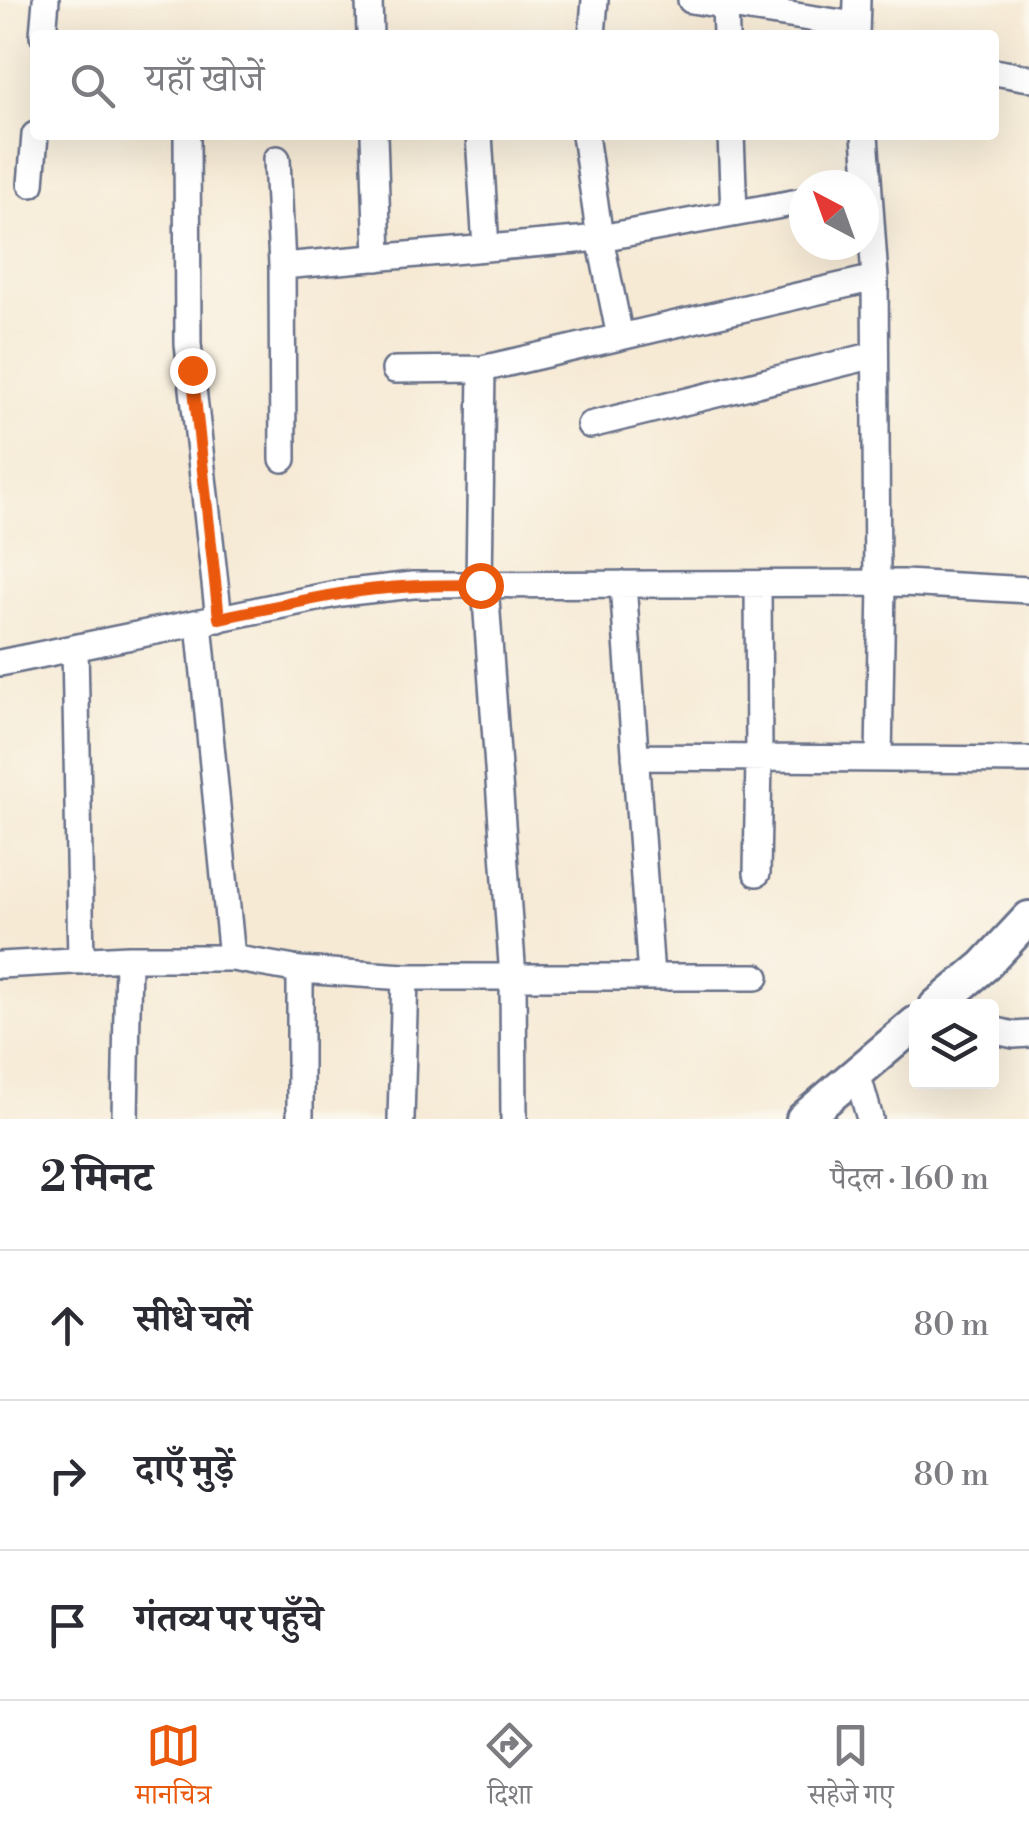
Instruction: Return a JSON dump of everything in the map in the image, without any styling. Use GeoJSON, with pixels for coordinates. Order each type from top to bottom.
{"type":"FeatureCollection","features":[{"type":"Feature","properties":{"kind":"main road"},"geometry":{"type":"LineString","coordinates":[[944,999],[984,966],[1029,918]]}},
{"type":"Feature","properties":{"kind":"main road"},"geometry":{"type":"LineString","coordinates":[[803,1119],[909,1029]]}},
{"type":"Feature","properties":{"kind":"street"},"geometry":{"type":"LineString","coordinates":[[44,30],[46,0]]}},
{"type":"Feature","properties":{"kind":"street"},"geometry":{"type":"LineString","coordinates":[[369,0],[370,30]]}},
{"type":"Feature","properties":{"kind":"street"},"geometry":{"type":"LineString","coordinates":[[593,30],[596,0]]}},
{"type":"Feature","properties":{"kind":"street"},"geometry":{"type":"LineString","coordinates":[[691,0],[856,20]]}},
{"type":"Feature","properties":{"kind":"street"},"geometry":{"type":"LineString","coordinates":[[725,5],[726,30]]}},
{"type":"Feature","properties":{"kind":"street"},"geometry":{"type":"LineString","coordinates":[[999,73],[1029,78]]}},
{"type":"Feature","properties":{"kind":"street"},"geometry":{"type":"LineString","coordinates":[[31,184],[35,140]]}},
{"type":"Feature","properties":{"kind":"street"},"geometry":{"type":"LineString","coordinates":[[186,140],[188,344],[232,958]]}},
{"type":"Feature","properties":{"kind":"street"},"geometry":{"type":"LineString","coordinates":[[374,140],[378,258]]}},
{"type":"Feature","properties":{"kind":"street"},"geometry":{"type":"LineString","coordinates":[[480,140],[486,248]]}},
{"type":"Feature","properties":{"kind":"street"},"geometry":{"type":"LineString","coordinates":[[587,140],[600,238],[620,337]]}},
{"type":"Feature","properties":{"kind":"street"},"geometry":{"type":"LineString","coordinates":[[731,140],[734,214]]}},
{"type":"Feature","properties":{"kind":"street"},"geometry":{"type":"LineString","coordinates":[[865,140],[866,170]]}},
{"type":"Feature","properties":{"kind":"street"},"geometry":{"type":"LineString","coordinates":[[277,160],[283,459]]}},
{"type":"Feature","properties":{"kind":"street"},"geometry":{"type":"LineString","coordinates":[[282,266],[600,238],[789,204]]}},
{"type":"Feature","properties":{"kind":"street"},"geometry":{"type":"LineString","coordinates":[[873,260],[879,758]]}},
{"type":"Feature","properties":{"kind":"street"},"geometry":{"type":"LineString","coordinates":[[395,370],[482,369],[875,278]]}},
{"type":"Feature","properties":{"kind":"street"},"geometry":{"type":"LineString","coordinates":[[590,424],[875,354]]}},
{"type":"Feature","properties":{"kind":"street"},"geometry":{"type":"LineString","coordinates":[[482,369],[482,585],[514,978],[514,1119]]}},
{"type":"Feature","properties":{"kind":"street"},"geometry":{"type":"LineString","coordinates":[[0,663],[341,594],[413,585],[879,583],[1029,590]]}},
{"type":"Feature","properties":{"kind":"street"},"geometry":{"type":"LineString","coordinates":[[623,584],[652,976]]}},
{"type":"Feature","properties":{"kind":"street"},"geometry":{"type":"LineString","coordinates":[[757,872],[758,584]]}},
{"type":"Feature","properties":{"kind":"street"},"geometry":{"type":"LineString","coordinates":[[75,648],[81,960]]}},
{"type":"Feature","properties":{"kind":"street"},"geometry":{"type":"LineString","coordinates":[[636,757],[1029,760]]}},
{"type":"Feature","properties":{"kind":"street"},"geometry":{"type":"LineString","coordinates":[[125,1119],[128,958]]}},
{"type":"Feature","properties":{"kind":"street"},"geometry":{"type":"LineString","coordinates":[[0,965],[128,958],[232,958],[300,970],[405,977],[756,976]]}},
{"type":"Feature","properties":{"kind":"street"},"geometry":{"type":"LineString","coordinates":[[300,970],[300,1119]]}},
{"type":"Feature","properties":{"kind":"street"},"geometry":{"type":"LineString","coordinates":[[402,1119],[405,977]]}},
{"type":"Feature","properties":{"kind":"street"},"geometry":{"type":"LineString","coordinates":[[999,1032],[1029,1034]]}},
{"type":"Feature","properties":{"kind":"street"},"geometry":{"type":"LineString","coordinates":[[857,1073],[870,1119]]}},
{"type":"Feature","properties":{"kind":"route"},"geometry":{"type":"LineString","coordinates":[[192,370],[219,618],[376,589],[480,585]]}}]}
